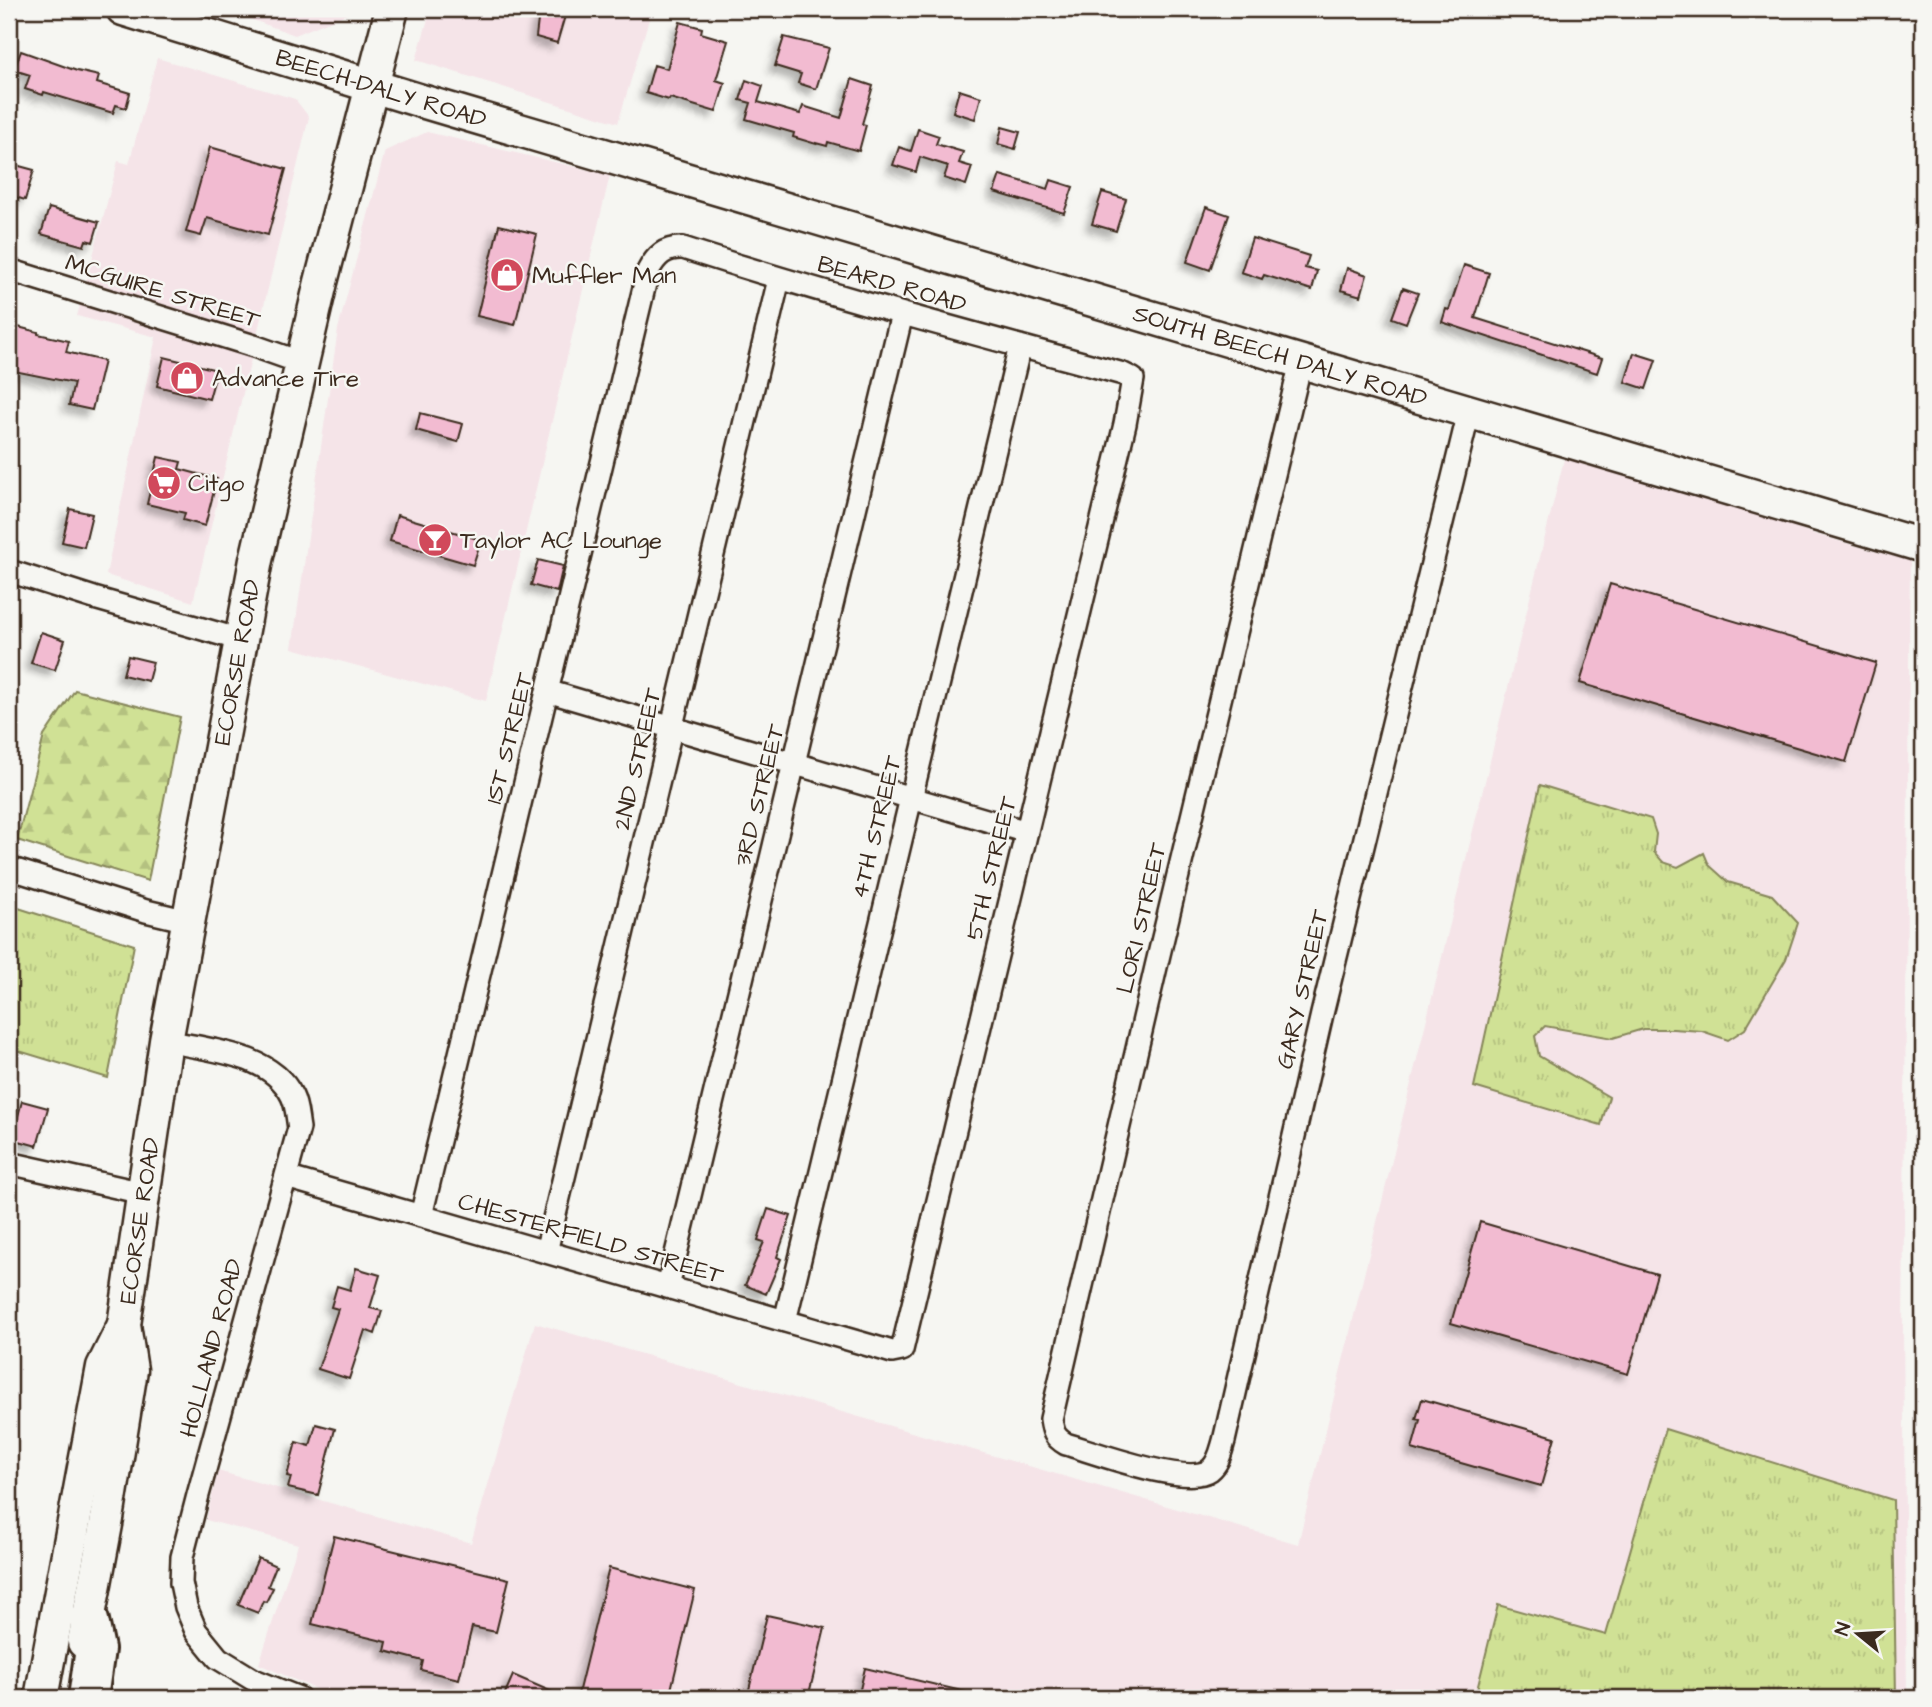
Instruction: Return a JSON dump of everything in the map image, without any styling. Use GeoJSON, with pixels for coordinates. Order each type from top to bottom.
{"type":"FeatureCollection","features":[{"type":"Feature","properties":{"kind":"highway"},"geometry":{"type":"LineString","coordinates":[[88,1698],[95,1649],[89,1621]]}},
{"type":"Feature","properties":{"kind":"main road","name":"BEECH-DALY ROAD"},"geometry":{"type":"LineString","coordinates":[[124,9],[637,165]]}},
{"type":"Feature","properties":{"kind":"main road","name":"ECORSE ROAD"},"geometry":{"type":"LineString","coordinates":[[71,1698],[89,1621],[131,1370],[124,1325],[166,1041],[256,560],[370,86],[392,9]]}},
{"type":"Feature","properties":{"kind":"main road","name":"SOUTH BEECH DALY ROAD"},"geometry":{"type":"LineString","coordinates":[[637,165],[1923,546]]}},
{"type":"Feature","properties":{"kind":"main road","name":"ECORSE ROAD"},"geometry":{"type":"LineString","coordinates":[[41,1698],[103,1367],[124,1325]]}},
{"type":"Feature","properties":{"kind":"street","name":"BEARD ROAD"},"geometry":{"type":"LineString","coordinates":[[648,271],[662,252],[672,247],[683,248],[779,279],[1133,379]]}},
{"type":"Feature","properties":{"kind":"street","name":"MCGUIRE STREET"},"geometry":{"type":"LineString","coordinates":[[9,270],[302,363]]}},
{"type":"Feature","properties":{"kind":"street","name":"1ST STREET"},"geometry":{"type":"LineString","coordinates":[[421,1216],[648,271]]}},
{"type":"Feature","properties":{"kind":"street","name":"2ND STREET"},"geometry":{"type":"LineString","coordinates":[[546,1252],[779,279]]}},
{"type":"Feature","properties":{"kind":"street","name":"3RD STREET"},"geometry":{"type":"LineString","coordinates":[[668,1287],[902,314]]}},
{"type":"Feature","properties":{"kind":"street","name":"4TH STREET"},"geometry":{"type":"LineString","coordinates":[[785,1321],[1020,346]]}},
{"type":"Feature","properties":{"kind":"street","name":"LORI STREET"},"geometry":{"type":"LineString","coordinates":[[1103,1455],[1057,1439],[1051,1419],[1301,362]]}},
{"type":"Feature","properties":{"kind":"street","name":"5TH STREET"},"geometry":{"type":"LineString","coordinates":[[882,1349],[892,1352],[902,1350],[1125,424],[1133,379]]}},
{"type":"Feature","properties":{"kind":"street","name":"GARY STREET"},"geometry":{"type":"LineString","coordinates":[[1103,1455],[1153,1470],[1185,1475],[1209,1471],[1217,1461],[1224,1441],[1322,1014],[1469,412]]}},
{"type":"Feature","properties":{"kind":"street"},"geometry":{"type":"LineString","coordinates":[[9,571],[241,640]]}},
{"type":"Feature","properties":{"kind":"street"},"geometry":{"type":"LineString","coordinates":[[547,691],[1027,832]]}},
{"type":"Feature","properties":{"kind":"street"},"geometry":{"type":"LineString","coordinates":[[9,868],[146,911],[188,921]]}},
{"type":"Feature","properties":{"kind":"street","name":"HOLLAND ROAD"},"geometry":{"type":"LineString","coordinates":[[166,1041],[260,1063],[279,1077],[296,1109],[299,1128],[198,1495],[182,1557],[181,1583],[186,1607],[196,1631],[218,1658],[254,1679],[299,1698]]}},
{"type":"Feature","properties":{"kind":"street"},"geometry":{"type":"LineString","coordinates":[[9,1163],[143,1193]]}},
{"type":"Feature","properties":{"kind":"street","name":"CHESTERFIELD STREET"},"geometry":{"type":"LineString","coordinates":[[286,1177],[882,1349]]}},
{"type":"Feature","properties":{"kind":"shaded area"},"geometry":{"type":"Polygon","coordinates":[[[222,9],[355,9],[295,35],[222,9]]]}},
{"type":"Feature","properties":{"kind":"shaded area"},"geometry":{"type":"Polygon","coordinates":[[[431,9],[652,9],[618,123],[416,60],[431,9]]]}},
{"type":"Feature","properties":{"kind":"shaded area"},"geometry":{"type":"Polygon","coordinates":[[[157,58],[295,99],[309,117],[193,602],[106,575],[156,337],[77,316],[118,161],[129,164],[157,58]]]}},
{"type":"Feature","properties":{"kind":"shaded area"},"geometry":{"type":"Polygon","coordinates":[[[427,132],[610,175],[486,701],[292,648],[338,329],[385,151],[427,132]]]}},
{"type":"Feature","properties":{"kind":"shaded area"},"geometry":{"type":"Polygon","coordinates":[[[1566,451],[1665,480],[1814,534],[1910,561],[1903,1330],[1907,1698],[336,1698],[259,1664],[298,1544],[206,1520],[218,1471],[471,1543],[535,1323],[1298,1544],[1566,451]]]}},
{"type":"Feature","properties":{"kind":"green space"},"geometry":{"type":"Polygon","coordinates":[[[75,690],[180,717],[148,881],[17,840],[44,736],[75,690]]]}},
{"type":"Feature","properties":{"kind":"green space"},"geometry":{"type":"Polygon","coordinates":[[[1540,785],[1651,819],[1656,834],[1654,852],[1663,862],[1678,867],[1704,853],[1709,865],[1728,882],[1772,895],[1798,923],[1786,959],[1745,1029],[1728,1040],[1702,1031],[1643,1029],[1613,1038],[1545,1026],[1535,1036],[1539,1056],[1609,1097],[1601,1125],[1474,1087],[1540,785]]]}},
{"type":"Feature","properties":{"kind":"green space"},"geometry":{"type":"Polygon","coordinates":[[[9,905],[134,945],[108,1078],[9,1048],[9,905]]]}},
{"type":"Feature","properties":{"kind":"green space"},"geometry":{"type":"Polygon","coordinates":[[[1665,1429],[1893,1500],[1896,1698],[1475,1698],[1498,1605],[1606,1635],[1665,1429]]]}},
{"type":"Feature","properties":{"kind":"building"},"geometry":{"type":"Polygon","coordinates":[[[544,9],[567,9],[557,43],[536,37],[538,20],[544,9]]]}},
{"type":"Feature","properties":{"kind":"building"},"geometry":{"type":"Polygon","coordinates":[[[680,22],[702,28],[701,33],[728,41],[716,80],[725,83],[716,112],[646,93],[654,65],[667,69],[680,22]]]}},
{"type":"Feature","properties":{"kind":"building"},"geometry":{"type":"Polygon","coordinates":[[[784,37],[829,48],[816,89],[798,83],[801,74],[775,66],[784,37]]]}},
{"type":"Feature","properties":{"kind":"building"},"geometry":{"type":"Polygon","coordinates":[[[21,51],[99,76],[97,83],[130,93],[126,108],[116,105],[113,113],[44,92],[43,95],[25,89],[30,75],[14,70],[21,51]]]}},
{"type":"Feature","properties":{"kind":"building"},"geometry":{"type":"Polygon","coordinates":[[[852,79],[873,86],[862,124],[866,125],[859,151],[828,142],[827,146],[816,144],[793,137],[794,133],[746,119],[751,103],[740,100],[746,80],[763,86],[758,102],[800,114],[803,106],[841,118],[852,79]]]}},
{"type":"Feature","properties":{"kind":"building"},"geometry":{"type":"Polygon","coordinates":[[[959,90],[981,97],[975,119],[953,112],[959,90]]]}},
{"type":"Feature","properties":{"kind":"building"},"geometry":{"type":"Polygon","coordinates":[[[1002,127],[1020,132],[1015,149],[998,144],[1002,127]]]}},
{"type":"Feature","properties":{"kind":"building"},"geometry":{"type":"Polygon","coordinates":[[[918,129],[939,136],[936,144],[963,152],[959,163],[972,167],[966,185],[944,178],[948,166],[920,157],[916,172],[893,165],[899,147],[911,151],[918,129]]]}},
{"type":"Feature","properties":{"kind":"building"},"geometry":{"type":"Polygon","coordinates":[[[210,147],[286,169],[268,235],[207,218],[201,236],[186,232],[210,147]]]}},
{"type":"Feature","properties":{"kind":"building"},"geometry":{"type":"Polygon","coordinates":[[[12,164],[34,170],[25,200],[9,195],[12,164]]]}},
{"type":"Feature","properties":{"kind":"building"},"geometry":{"type":"Polygon","coordinates":[[[1000,175],[1048,189],[1051,180],[1073,187],[1064,213],[994,192],[1000,175]]]}},
{"type":"Feature","properties":{"kind":"building"},"geometry":{"type":"Polygon","coordinates":[[[1102,192],[1126,199],[1116,231],[1092,224],[1102,192]]]}},
{"type":"Feature","properties":{"kind":"building"},"geometry":{"type":"Polygon","coordinates":[[[1206,207],[1229,215],[1210,270],[1187,262],[1206,207]]]}},
{"type":"Feature","properties":{"kind":"building"},"geometry":{"type":"Polygon","coordinates":[[[49,208],[99,222],[93,242],[86,240],[84,246],[41,234],[49,208]]]}},
{"type":"Feature","properties":{"kind":"building","name":"Muffler Man"},"geometry":{"type":"Polygon","coordinates":[[[499,225],[537,234],[515,325],[477,316],[499,225]]]}},
{"type":"Feature","properties":{"kind":"building"},"geometry":{"type":"Polygon","coordinates":[[[1252,238],[1309,256],[1305,268],[1317,271],[1312,290],[1264,275],[1262,279],[1241,272],[1252,238]]]}},
{"type":"Feature","properties":{"kind":"building"},"geometry":{"type":"Polygon","coordinates":[[[1464,265],[1489,273],[1475,318],[1602,358],[1597,373],[1442,322],[1446,309],[1449,310],[1464,265]]]}},
{"type":"Feature","properties":{"kind":"building"},"geometry":{"type":"Polygon","coordinates":[[[1347,268],[1367,275],[1361,296],[1341,290],[1347,268]]]}},
{"type":"Feature","properties":{"kind":"building"},"geometry":{"type":"Polygon","coordinates":[[[1403,288],[1418,293],[1406,323],[1392,318],[1403,288]]]}},
{"type":"Feature","properties":{"kind":"building"},"geometry":{"type":"Polygon","coordinates":[[[14,326],[69,341],[66,352],[104,361],[92,410],[69,405],[74,383],[9,370],[9,347],[14,326]]]}},
{"type":"Feature","properties":{"kind":"building"},"geometry":{"type":"Polygon","coordinates":[[[1634,353],[1656,360],[1646,389],[1625,382],[1634,353]]]}},
{"type":"Feature","properties":{"kind":"building","name":"Advance Tire"},"geometry":{"type":"Polygon","coordinates":[[[164,357],[217,370],[209,399],[157,386],[164,357]]]}},
{"type":"Feature","properties":{"kind":"building"},"geometry":{"type":"Polygon","coordinates":[[[420,413],[463,424],[458,442],[416,430],[420,413]]]}},
{"type":"Feature","properties":{"kind":"building"},"geometry":{"type":"Polygon","coordinates":[[[158,457],[181,462],[179,469],[217,479],[205,526],[183,520],[185,513],[147,504],[158,457]]]}},
{"type":"Feature","properties":{"kind":"building"},"geometry":{"type":"Polygon","coordinates":[[[70,509],[92,514],[84,547],[62,542],[70,509]]]}},
{"type":"Feature","properties":{"kind":"building","name":"Taylor AC Lounge"},"geometry":{"type":"Polygon","coordinates":[[[397,515],[481,540],[473,565],[390,541],[397,515]]]}},
{"type":"Feature","properties":{"kind":"building"},"geometry":{"type":"Polygon","coordinates":[[[538,560],[563,566],[557,592],[531,585],[538,560]]]}},
{"type":"Feature","properties":{"kind":"building"},"geometry":{"type":"Polygon","coordinates":[[[1610,584],[1876,663],[1846,762],[1580,683],[1610,584]]]}},
{"type":"Feature","properties":{"kind":"building"},"geometry":{"type":"Polygon","coordinates":[[[41,632],[65,640],[55,670],[31,663],[41,632]]]}},
{"type":"Feature","properties":{"kind":"building"},"geometry":{"type":"Polygon","coordinates":[[[128,656],[153,662],[148,681],[123,675],[128,656]]]}},
{"type":"Feature","properties":{"kind":"building"},"geometry":{"type":"Polygon","coordinates":[[[22,1101],[48,1108],[37,1146],[12,1139],[22,1101]]]}},
{"type":"Feature","properties":{"kind":"building"},"geometry":{"type":"Polygon","coordinates":[[[768,1209],[791,1216],[777,1257],[781,1259],[766,1294],[745,1285],[764,1242],[758,1240],[768,1209]]]}},
{"type":"Feature","properties":{"kind":"building"},"geometry":{"type":"Polygon","coordinates":[[[1480,1222],[1657,1274],[1628,1374],[1451,1323],[1480,1222]]]}},
{"type":"Feature","properties":{"kind":"building"},"geometry":{"type":"Polygon","coordinates":[[[356,1268],[380,1275],[370,1308],[382,1311],[375,1334],[365,1330],[349,1379],[318,1369],[338,1309],[331,1307],[337,1286],[350,1290],[356,1268]]]}},
{"type":"Feature","properties":{"kind":"building"},"geometry":{"type":"Polygon","coordinates":[[[1422,1399],[1555,1437],[1541,1486],[1412,1449],[1420,1420],[1416,1419],[1422,1399]]]}},
{"type":"Feature","properties":{"kind":"building"},"geometry":{"type":"Polygon","coordinates":[[[316,1424],[335,1429],[318,1495],[288,1488],[291,1477],[287,1476],[296,1442],[310,1446],[316,1424]]]}},
{"type":"Feature","properties":{"kind":"building"},"geometry":{"type":"Polygon","coordinates":[[[334,1536],[509,1579],[496,1632],[472,1627],[459,1679],[421,1670],[423,1661],[385,1651],[387,1642],[312,1624],[334,1536]]]}},
{"type":"Feature","properties":{"kind":"building"},"geometry":{"type":"Polygon","coordinates":[[[258,1558],[276,1566],[268,1586],[273,1588],[258,1613],[238,1605],[258,1558]]]}},
{"type":"Feature","properties":{"kind":"building"},"geometry":{"type":"Polygon","coordinates":[[[609,1568],[695,1590],[669,1698],[577,1698],[609,1568]]]}},
{"type":"Feature","properties":{"kind":"building"},"geometry":{"type":"Polygon","coordinates":[[[767,1615],[825,1628],[808,1698],[747,1698],[767,1615]]]}},
{"type":"Feature","properties":{"kind":"building"},"geometry":{"type":"Polygon","coordinates":[[[865,1668],[966,1692],[966,1698],[858,1698],[865,1668]]]}},
{"type":"Feature","properties":{"kind":"building"},"geometry":{"type":"Polygon","coordinates":[[[513,1675],[566,1698],[503,1698],[513,1675]]]}},
{"type":"Feature","properties":{"kind":"place","name":"Muffler Man"},"geometry":{"type":"Point","coordinates":[507,275]}},
{"type":"Feature","properties":{"kind":"place","name":"Advance Tire"},"geometry":{"type":"Point","coordinates":[187,378]}},
{"type":"Feature","properties":{"kind":"place","name":"Citgo"},"geometry":{"type":"Point","coordinates":[164,483]}},
{"type":"Feature","properties":{"kind":"place","name":"Taylor AC Lounge"},"geometry":{"type":"Point","coordinates":[435,540]}}]}
